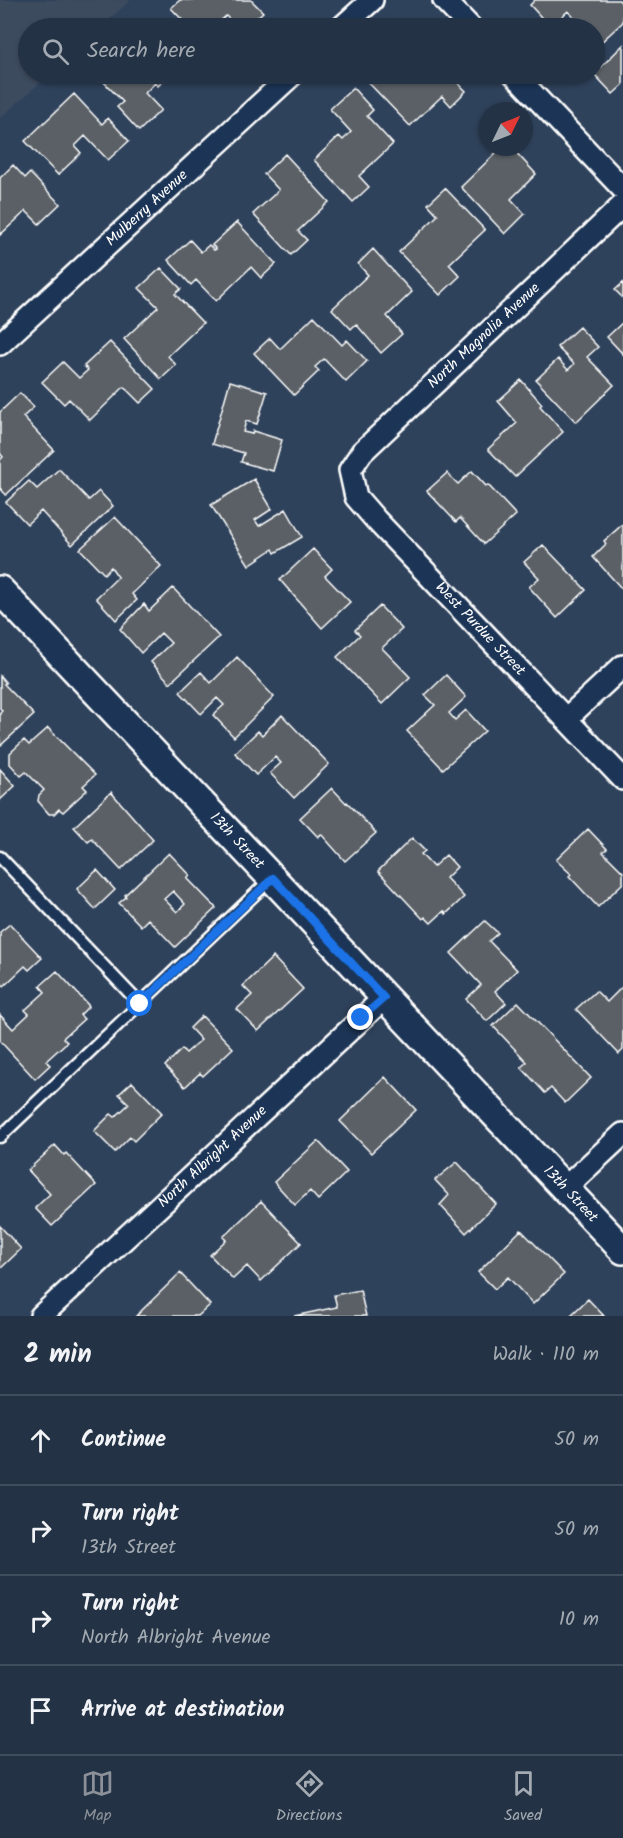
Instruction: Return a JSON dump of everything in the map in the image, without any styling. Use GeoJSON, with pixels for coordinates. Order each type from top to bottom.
{"type":"FeatureCollection","features":[{"type":"Feature","properties":{"kind":"street"},"geometry":{"type":"LineString","coordinates":[[353,18],[372,0]]}},
{"type":"Feature","properties":{"kind":"street"},"geometry":{"type":"LineString","coordinates":[[444,0],[461,18]]}},
{"type":"Feature","properties":{"kind":"street","name":"Mulberry Avenue"},"geometry":{"type":"LineString","coordinates":[[0,344],[282,84]]}},
{"type":"Feature","properties":{"kind":"street"},"geometry":{"type":"LineString","coordinates":[[523,84],[623,189]]}},
{"type":"Feature","properties":{"kind":"street","name":"North Magnolia Avenue"},"geometry":{"type":"LineString","coordinates":[[350,470],[362,452],[623,205]]}},
{"type":"Feature","properties":{"kind":"street","name":"West Purdue Street"},"geometry":{"type":"LineString","coordinates":[[350,470],[356,497],[376,520],[623,779]]}},
{"type":"Feature","properties":{"kind":"street","name":"13th Street"},"geometry":{"type":"LineString","coordinates":[[0,590],[623,1250]]}},
{"type":"Feature","properties":{"kind":"street"},"geometry":{"type":"LineString","coordinates":[[566,719],[623,666]]}},
{"type":"Feature","properties":{"kind":"street","name":"North Albright Avenue"},"geometry":{"type":"LineString","coordinates":[[41,1316],[384,998]]}},
{"type":"Feature","properties":{"kind":"street"},"geometry":{"type":"LineString","coordinates":[[565,1188],[623,1134]]}},
{"type":"Feature","properties":{"kind":"lane"},"geometry":{"type":"LineString","coordinates":[[0,856],[140,1004]]}},
{"type":"Feature","properties":{"kind":"lane"},"geometry":{"type":"LineString","coordinates":[[0,1137],[273,878]]}},
{"type":"Feature","properties":{"kind":"shaded area"},"geometry":{"type":"Polygon","coordinates":[[[0,0],[131,0],[110,18],[18,18],[18,84],[39,84],[0,118],[0,0]]]}},
{"type":"Feature","properties":{"kind":"building"},"geometry":{"type":"Polygon","coordinates":[[[180,0],[251,0],[263,12],[256,18],[228,18],[226,16],[224,18],[180,18],[171,8],[180,0]]]}},
{"type":"Feature","properties":{"kind":"building"},"geometry":{"type":"Polygon","coordinates":[[[535,0],[619,0],[623,5],[623,22],[605,38],[605,18],[575,18],[568,11],[560,18],[542,18],[530,5],[535,0]]]}},
{"type":"Feature","properties":{"kind":"building"},"geometry":{"type":"Polygon","coordinates":[[[623,45],[623,85],[613,94],[604,84],[605,63],[623,45]]]}},
{"type":"Feature","properties":{"kind":"building"},"geometry":{"type":"Polygon","coordinates":[[[106,84],[154,84],[145,93],[161,110],[139,131],[117,107],[123,102],[106,84]]]}},
{"type":"Feature","properties":{"kind":"building"},"geometry":{"type":"Polygon","coordinates":[[[370,84],[459,84],[466,91],[451,106],[442,96],[410,126],[370,84]]]}},
{"type":"Feature","properties":{"kind":"building"},"geometry":{"type":"Polygon","coordinates":[[[353,88],[373,110],[367,116],[393,144],[359,176],[369,187],[353,202],[314,160],[339,136],[343,140],[351,132],[330,109],[353,88]]]}},
{"type":"Feature","properties":{"kind":"building"},"geometry":{"type":"Polygon","coordinates":[[[74,94],[102,124],[108,118],[129,141],[108,160],[85,136],[75,146],[81,153],[58,175],[25,141],[74,94]]]}},
{"type":"Feature","properties":{"kind":"building"},"geometry":{"type":"Polygon","coordinates":[[[285,154],[329,202],[298,231],[307,240],[291,255],[253,214],[279,190],[264,174],[285,154]]]}},
{"type":"Feature","properties":{"kind":"building"},"geometry":{"type":"Polygon","coordinates":[[[493,156],[519,156],[536,174],[511,199],[525,214],[505,234],[461,187],[493,156]]]}},
{"type":"Feature","properties":{"kind":"building"},"geometry":{"type":"Polygon","coordinates":[[[13,165],[25,178],[30,173],[60,204],[39,224],[26,211],[0,235],[0,178],[13,165]]]}},
{"type":"Feature","properties":{"kind":"building"},"geometry":{"type":"Polygon","coordinates":[[[445,188],[485,230],[449,264],[460,276],[440,295],[399,252],[438,215],[428,204],[445,188]]]}},
{"type":"Feature","properties":{"kind":"building"},"geometry":{"type":"Polygon","coordinates":[[[237,222],[276,264],[261,278],[251,267],[216,301],[196,280],[191,285],[168,260],[190,240],[201,252],[209,245],[214,250],[216,249],[212,245],[237,222]]]}},
{"type":"Feature","properties":{"kind":"building"},"geometry":{"type":"Polygon","coordinates":[[[373,249],[412,292],[387,316],[402,334],[381,353],[356,324],[351,329],[332,309],[368,275],[358,264],[373,249]]]}},
{"type":"Feature","properties":{"kind":"building"},"geometry":{"type":"Polygon","coordinates":[[[161,268],[181,289],[175,294],[203,323],[168,356],[176,365],[161,379],[124,339],[158,307],[139,288],[161,268]]]}},
{"type":"Feature","properties":{"kind":"building"},"geometry":{"type":"Polygon","coordinates":[[[623,283],[623,298],[615,290],[623,283]]]}},
{"type":"Feature","properties":{"kind":"building"},"geometry":{"type":"Polygon","coordinates":[[[314,316],[342,345],[347,340],[367,361],[346,382],[324,359],[315,367],[319,371],[294,395],[254,353],[270,338],[280,349],[314,316]]]}},
{"type":"Feature","properties":{"kind":"building"},"geometry":{"type":"Polygon","coordinates":[[[623,322],[623,354],[607,337],[623,322]]]}},
{"type":"Feature","properties":{"kind":"building"},"geometry":{"type":"Polygon","coordinates":[[[579,327],[598,347],[587,357],[614,385],[576,422],[536,380],[558,359],[568,370],[574,364],[557,347],[579,327]]]}},
{"type":"Feature","properties":{"kind":"building"},"geometry":{"type":"Polygon","coordinates":[[[110,342],[155,389],[140,403],[124,387],[90,420],[69,399],[64,404],[42,382],[63,362],[79,378],[88,370],[84,366],[110,342]]]}},
{"type":"Feature","properties":{"kind":"building"},"geometry":{"type":"Polygon","coordinates":[[[521,380],[563,432],[515,477],[488,449],[517,423],[498,401],[521,380]]]}},
{"type":"Feature","properties":{"kind":"building"},"geometry":{"type":"Polygon","coordinates":[[[230,381],[267,392],[257,424],[246,421],[243,432],[252,434],[253,431],[282,440],[273,471],[241,462],[244,453],[212,444],[230,381]]]}},
{"type":"Feature","properties":{"kind":"building"},"geometry":{"type":"Polygon","coordinates":[[[20,393],[34,407],[23,417],[54,450],[6,495],[0,488],[0,460],[3,457],[0,453],[0,412],[20,393]]]}},
{"type":"Feature","properties":{"kind":"building"},"geometry":{"type":"Polygon","coordinates":[[[59,469],[89,500],[99,491],[113,506],[72,545],[41,511],[27,524],[6,502],[29,481],[37,489],[59,469]]]}},
{"type":"Feature","properties":{"kind":"building"},"geometry":{"type":"Polygon","coordinates":[[[472,471],[516,515],[484,544],[460,518],[456,522],[427,491],[447,473],[458,484],[472,471]]]}},
{"type":"Feature","properties":{"kind":"building"},"geometry":{"type":"Polygon","coordinates":[[[254,479],[272,509],[255,520],[259,526],[286,509],[302,537],[275,553],[273,549],[249,565],[211,505],[254,479]]]}},
{"type":"Feature","properties":{"kind":"building"},"geometry":{"type":"Polygon","coordinates":[[[115,517],[161,566],[132,594],[137,600],[116,620],[96,598],[118,577],[111,567],[104,574],[80,549],[115,517]]]}},
{"type":"Feature","properties":{"kind":"building"},"geometry":{"type":"Polygon","coordinates":[[[623,524],[622,589],[593,557],[606,544],[604,541],[623,524]]]}},
{"type":"Feature","properties":{"kind":"building"},"geometry":{"type":"Polygon","coordinates":[[[543,545],[586,590],[557,618],[529,587],[539,578],[524,562],[543,545]]]}},
{"type":"Feature","properties":{"kind":"building"},"geometry":{"type":"Polygon","coordinates":[[[313,549],[332,569],[325,576],[350,602],[322,628],[280,580],[313,549]]]}},
{"type":"Feature","properties":{"kind":"building"},"geometry":{"type":"Polygon","coordinates":[[[173,588],[219,637],[170,683],[151,662],[171,643],[161,633],[141,653],[120,629],[144,604],[149,611],[173,588]]]}},
{"type":"Feature","properties":{"kind":"building"},"geometry":{"type":"Polygon","coordinates":[[[380,606],[402,629],[382,648],[410,677],[382,704],[337,657],[360,635],[355,630],[380,606]]]}},
{"type":"Feature","properties":{"kind":"building"},"geometry":{"type":"Polygon","coordinates":[[[237,657],[274,697],[234,737],[213,715],[224,705],[217,698],[201,714],[180,692],[201,672],[211,683],[237,657]]]}},
{"type":"Feature","properties":{"kind":"building"},"geometry":{"type":"Polygon","coordinates":[[[446,675],[466,697],[449,713],[455,720],[466,710],[485,731],[443,769],[407,731],[435,705],[425,695],[446,675]]]}},
{"type":"Feature","properties":{"kind":"building"},"geometry":{"type":"Polygon","coordinates":[[[0,676],[6,683],[4,684],[34,715],[0,746],[0,713],[2,711],[0,708],[0,676]]]}},
{"type":"Feature","properties":{"kind":"building"},"geometry":{"type":"Polygon","coordinates":[[[282,715],[329,764],[294,798],[270,773],[281,763],[275,757],[256,775],[235,753],[258,731],[262,735],[282,715]]]}},
{"type":"Feature","properties":{"kind":"building"},"geometry":{"type":"Polygon","coordinates":[[[48,728],[95,775],[83,786],[87,790],[63,812],[59,809],[54,814],[49,814],[38,801],[39,795],[44,790],[26,772],[21,776],[10,764],[10,753],[24,740],[29,745],[48,728]]]}},
{"type":"Feature","properties":{"kind":"building"},"geometry":{"type":"Polygon","coordinates":[[[0,769],[15,786],[0,800],[0,769]]]}},
{"type":"Feature","properties":{"kind":"building"},"geometry":{"type":"Polygon","coordinates":[[[332,788],[376,833],[345,861],[321,834],[318,837],[300,818],[332,788]]]}},
{"type":"Feature","properties":{"kind":"building"},"geometry":{"type":"Polygon","coordinates":[[[111,792],[153,840],[121,870],[92,839],[88,842],[74,827],[111,792]]]}},
{"type":"Feature","properties":{"kind":"building"},"geometry":{"type":"Polygon","coordinates":[[[588,829],[607,849],[603,852],[623,872],[623,883],[598,907],[569,876],[571,874],[556,860],[588,829]]]}},
{"type":"Feature","properties":{"kind":"building"},"geometry":{"type":"Polygon","coordinates":[[[412,838],[425,851],[421,854],[433,867],[446,855],[457,867],[446,878],[464,897],[446,914],[444,911],[431,923],[425,917],[423,919],[378,871],[412,838]]]}},
{"type":"Feature","properties":{"kind":"building"},"geometry":{"type":"Polygon","coordinates":[[[169,853],[190,875],[187,878],[216,908],[175,947],[148,919],[141,926],[119,903],[126,897],[125,895],[169,853]],[[173,891],[164,899],[177,912],[185,904],[173,891]]]}},
{"type":"Feature","properties":{"kind":"building"},"geometry":{"type":"Polygon","coordinates":[[[97,870],[115,890],[95,909],[77,889],[97,870]]]}},
{"type":"Feature","properties":{"kind":"building"},"geometry":{"type":"Polygon","coordinates":[[[485,921],[498,933],[489,941],[517,970],[495,991],[506,1003],[487,1021],[466,999],[481,985],[451,953],[485,921]]]}},
{"type":"Feature","properties":{"kind":"building"},"geometry":{"type":"Polygon","coordinates":[[[10,924],[42,958],[29,970],[25,966],[4,986],[0,982],[0,932],[10,924]]]}},
{"type":"Feature","properties":{"kind":"building"},"geometry":{"type":"Polygon","coordinates":[[[273,957],[303,989],[258,1031],[237,1009],[252,995],[243,986],[273,957]]]}},
{"type":"Feature","properties":{"kind":"building"},"geometry":{"type":"Polygon","coordinates":[[[57,971],[89,1006],[80,1015],[84,1019],[63,1038],[67,1042],[46,1061],[50,1065],[35,1079],[0,1041],[0,1015],[13,1029],[29,1014],[25,1010],[45,992],[40,986],[57,971]]]}},
{"type":"Feature","properties":{"kind":"building"},"geometry":{"type":"Polygon","coordinates":[[[623,986],[623,1050],[619,1054],[576,1009],[596,991],[607,1002],[623,986]]]}},
{"type":"Feature","properties":{"kind":"building"},"geometry":{"type":"Polygon","coordinates":[[[518,1002],[591,1078],[565,1103],[551,1088],[545,1093],[521,1067],[527,1062],[493,1026],[518,1002]]]}},
{"type":"Feature","properties":{"kind":"building"},"geometry":{"type":"Polygon","coordinates":[[[202,1016],[233,1048],[203,1076],[200,1073],[185,1087],[165,1066],[182,1049],[186,1053],[201,1040],[190,1028],[202,1016]]]}},
{"type":"Feature","properties":{"kind":"building"},"geometry":{"type":"Polygon","coordinates":[[[385,1077],[416,1110],[371,1153],[340,1121],[385,1077]]]}},
{"type":"Feature","properties":{"kind":"building"},"geometry":{"type":"Polygon","coordinates":[[[132,1082],[162,1113],[134,1141],[130,1137],[115,1152],[94,1131],[111,1114],[115,1117],[129,1104],[119,1094],[132,1082]]]}},
{"type":"Feature","properties":{"kind":"building"},"geometry":{"type":"Polygon","coordinates":[[[318,1141],[347,1172],[318,1200],[310,1191],[295,1205],[274,1182],[318,1141]]]}},
{"type":"Feature","properties":{"kind":"building"},"geometry":{"type":"Polygon","coordinates":[[[55,1145],[64,1155],[66,1153],[96,1185],[52,1226],[35,1208],[50,1194],[28,1170],[55,1145]]]}},
{"type":"Feature","properties":{"kind":"building"},"geometry":{"type":"Polygon","coordinates":[[[457,1162],[496,1204],[466,1233],[440,1205],[449,1195],[435,1180],[457,1162]]]}},
{"type":"Feature","properties":{"kind":"building"},"geometry":{"type":"Polygon","coordinates":[[[261,1201],[301,1243],[261,1281],[247,1266],[233,1279],[210,1255],[226,1240],[223,1237],[261,1201]]]}},
{"type":"Feature","properties":{"kind":"building"},"geometry":{"type":"Polygon","coordinates":[[[0,1226],[21,1249],[0,1269],[0,1226]]]}},
{"type":"Feature","properties":{"kind":"building"},"geometry":{"type":"Polygon","coordinates":[[[521,1230],[564,1274],[533,1304],[508,1277],[495,1289],[478,1272],[521,1230]]]}},
{"type":"Feature","properties":{"kind":"building"},"geometry":{"type":"Polygon","coordinates":[[[180,1273],[210,1305],[198,1316],[136,1316],[180,1273]]]}},
{"type":"Feature","properties":{"kind":"building"},"geometry":{"type":"Polygon","coordinates":[[[360,1290],[366,1316],[294,1316],[337,1307],[334,1295],[360,1290]]]}},
{"type":"Feature","properties":{"kind":"building"},"geometry":{"type":"Polygon","coordinates":[[[588,1299],[604,1316],[570,1316],[588,1299]]]}},
{"type":"Feature","properties":{"kind":"route"},"geometry":{"type":"LineString","coordinates":[[140,1004],[273,878],[384,998],[361,1018]]}}]}
